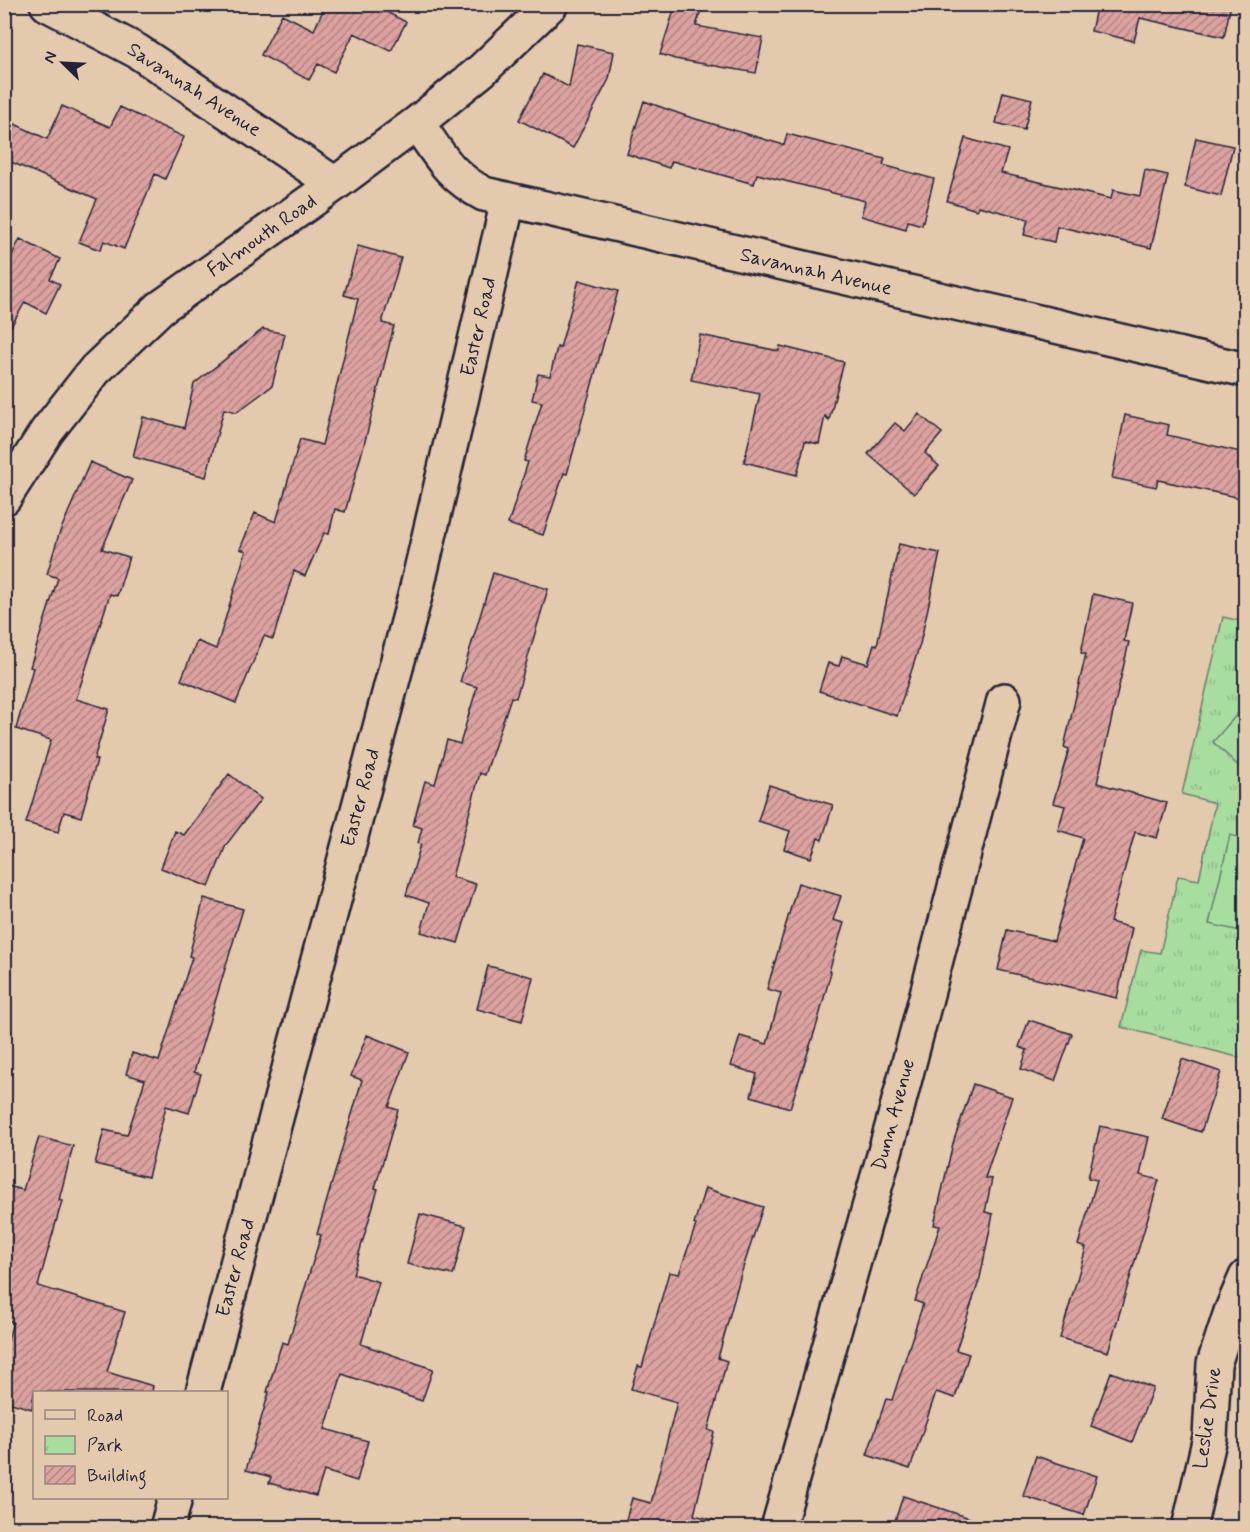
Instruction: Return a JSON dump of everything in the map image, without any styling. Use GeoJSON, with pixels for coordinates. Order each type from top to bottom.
{"type":"FeatureCollection","features":[{"type":"Feature","properties":{"kind":"street","name":"Savannah Avenue"},"geometry":{"type":"LineString","coordinates":[[47,4],[92,14],[137,51],[335,184]]}},
{"type":"Feature","properties":{"kind":"street","name":"Falmouth Road"},"geometry":{"type":"LineString","coordinates":[[4,498],[47,431],[95,370],[160,308],[417,123],[481,71],[551,4]]}},
{"type":"Feature","properties":{"kind":"street","name":"Savannah Avenue"},"geometry":{"type":"LineString","coordinates":[[417,123],[453,173],[465,184],[484,194],[1245,370]]}},
{"type":"Feature","properties":{"kind":"street","name":"Easter Road"},"geometry":{"type":"LineString","coordinates":[[203,1391],[415,596],[508,201]]}},
{"type":"Feature","properties":{"kind":"street","name":"Dunn Avenue"},"geometry":{"type":"LineString","coordinates":[[778,1527],[894,1120],[1004,700]]}},
{"type":"Feature","properties":{"kind":"street","name":"Leslie Drive"},"geometry":{"type":"LineString","coordinates":[[1189,1527],[1209,1437],[1214,1364],[1245,1276]]}},
{"type":"Feature","properties":{"kind":"street"},"geometry":{"type":"LineString","coordinates":[[167,1527],[174,1499]]}},
{"type":"Feature","properties":{"kind":"green space"},"geometry":{"type":"Polygon","coordinates":[[[1223,617],[1245,622],[1245,1059],[1121,1027],[1141,950],[1160,953],[1178,876],[1199,880],[1215,803],[1182,794],[1223,617]]]}},
{"type":"Feature","properties":{"kind":"green space"},"geometry":{"type":"Polygon","coordinates":[[[1245,705],[1245,772],[1213,742],[1245,705]]]}},
{"type":"Feature","properties":{"kind":"green space"},"geometry":{"type":"Polygon","coordinates":[[[1230,835],[1245,839],[1245,932],[1209,924],[1230,835]]]}},
{"type":"Feature","properties":{"kind":"building"},"geometry":{"type":"Polygon","coordinates":[[[326,4],[371,4],[406,22],[391,51],[354,33],[334,72],[318,64],[309,80],[261,55],[282,14],[314,30],[326,4]]]}},
{"type":"Feature","properties":{"kind":"building"},"geometry":{"type":"Polygon","coordinates":[[[676,4],[703,4],[696,26],[763,38],[756,73],[675,59],[660,54],[676,4]]]}},
{"type":"Feature","properties":{"kind":"building"},"geometry":{"type":"Polygon","coordinates":[[[1097,4],[1231,4],[1224,37],[1140,18],[1134,41],[1091,31],[1097,4]]]}},
{"type":"Feature","properties":{"kind":"building"},"geometry":{"type":"Polygon","coordinates":[[[577,44],[614,52],[609,79],[573,148],[519,120],[543,74],[569,87],[577,44]]]}},
{"type":"Feature","properties":{"kind":"building"},"geometry":{"type":"Polygon","coordinates":[[[1003,92],[1032,99],[1024,130],[996,123],[1003,92]]]}},
{"type":"Feature","properties":{"kind":"building"},"geometry":{"type":"Polygon","coordinates":[[[644,101],[784,145],[787,134],[885,159],[883,165],[934,179],[922,225],[908,221],[906,229],[861,216],[865,201],[757,174],[754,184],[672,161],[669,168],[627,154],[644,101]]]}},
{"type":"Feature","properties":{"kind":"building"},"geometry":{"type":"Polygon","coordinates":[[[62,106],[110,127],[120,107],[184,137],[165,179],[155,174],[124,249],[104,241],[100,250],[79,242],[97,199],[4,159],[4,119],[47,139],[62,106]]]}},
{"type":"Feature","properties":{"kind":"building"},"geometry":{"type":"Polygon","coordinates":[[[965,138],[1008,150],[1001,173],[1111,199],[1113,190],[1140,196],[1145,170],[1168,175],[1151,248],[1057,226],[1054,242],[1024,235],[1028,219],[978,206],[977,210],[947,201],[965,138]]]}},
{"type":"Feature","properties":{"kind":"building"},"geometry":{"type":"Polygon","coordinates":[[[1196,138],[1233,146],[1221,196],[1185,187],[1196,138]]]}},
{"type":"Feature","properties":{"kind":"building"},"geometry":{"type":"Polygon","coordinates":[[[20,239],[60,259],[50,279],[60,284],[46,313],[25,302],[4,339],[4,271],[20,239]]]}},
{"type":"Feature","properties":{"kind":"building"},"geometry":{"type":"Polygon","coordinates":[[[358,246],[401,258],[382,323],[394,326],[364,445],[345,512],[335,509],[329,534],[324,533],[305,576],[294,571],[273,639],[264,636],[236,703],[181,680],[197,641],[216,649],[246,551],[240,549],[255,513],[276,522],[300,439],[322,445],[358,299],[344,295],[358,246]]]}},
{"type":"Feature","properties":{"kind":"building"},"geometry":{"type":"Polygon","coordinates":[[[579,280],[618,291],[567,474],[564,473],[543,535],[508,524],[528,462],[524,461],[542,402],[532,400],[538,374],[550,376],[579,280]]]}},
{"type":"Feature","properties":{"kind":"building"},"geometry":{"type":"Polygon","coordinates":[[[263,329],[285,334],[272,386],[237,412],[224,409],[206,477],[133,457],[143,417],[184,428],[194,384],[263,329]]]}},
{"type":"Feature","properties":{"kind":"building"},"geometry":{"type":"Polygon","coordinates":[[[700,335],[779,351],[780,346],[844,362],[829,420],[825,416],[819,444],[805,441],[797,475],[744,462],[760,394],[691,380],[700,335]]]}},
{"type":"Feature","properties":{"kind":"building"},"geometry":{"type":"Polygon","coordinates":[[[919,414],[942,433],[925,453],[939,466],[914,494],[868,454],[895,423],[905,431],[919,414]]]}},
{"type":"Feature","properties":{"kind":"building"},"geometry":{"type":"Polygon","coordinates":[[[1125,415],[1169,425],[1167,435],[1245,453],[1245,499],[1158,480],[1156,487],[1112,478],[1125,415]]]}},
{"type":"Feature","properties":{"kind":"building"},"geometry":{"type":"Polygon","coordinates":[[[90,462],[132,480],[102,549],[129,557],[117,596],[110,594],[76,699],[109,709],[94,759],[97,760],[81,817],[64,812],[58,832],[26,823],[51,740],[16,729],[33,668],[30,667],[58,578],[47,574],[59,534],[90,462]]]}},
{"type":"Feature","properties":{"kind":"building"},"geometry":{"type":"Polygon","coordinates":[[[899,544],[940,553],[920,644],[897,716],[819,691],[828,663],[839,666],[842,656],[868,664],[874,644],[877,645],[899,544]]]}},
{"type":"Feature","properties":{"kind":"building"},"geometry":{"type":"Polygon","coordinates":[[[493,573],[548,589],[516,698],[511,697],[485,775],[480,773],[452,877],[476,884],[458,943],[421,932],[429,903],[406,895],[421,844],[418,843],[422,828],[413,825],[425,781],[435,784],[447,740],[460,744],[477,687],[460,682],[493,573]]]}},
{"type":"Feature","properties":{"kind":"building"},"geometry":{"type":"Polygon","coordinates":[[[1093,594],[1132,603],[1124,641],[1129,642],[1097,783],[1167,803],[1157,838],[1135,832],[1110,922],[1132,928],[1117,998],[998,970],[1007,930],[1054,941],[1083,838],[1058,830],[1065,806],[1053,803],[1069,749],[1064,747],[1086,654],[1081,653],[1093,594]]]}},
{"type":"Feature","properties":{"kind":"building"},"geometry":{"type":"Polygon","coordinates":[[[229,774],[261,799],[226,845],[209,887],[161,868],[175,831],[184,835],[229,774]]]}},
{"type":"Feature","properties":{"kind":"building"},"geometry":{"type":"Polygon","coordinates":[[[769,785],[833,805],[822,840],[818,838],[811,858],[784,849],[790,831],[758,821],[769,785]]]}},
{"type":"Feature","properties":{"kind":"building"},"geometry":{"type":"Polygon","coordinates":[[[798,883],[841,896],[833,920],[844,923],[829,971],[831,972],[817,1024],[790,1108],[751,1096],[757,1074],[731,1066],[740,1036],[767,1044],[781,993],[767,989],[798,883]]]}},
{"type":"Feature","properties":{"kind":"building"},"geometry":{"type":"Polygon","coordinates":[[[204,898],[243,909],[194,1072],[201,1074],[189,1113],[166,1106],[148,1177],[95,1164],[104,1130],[127,1135],[145,1080],[126,1074],[132,1053],[159,1061],[192,957],[189,956],[204,898]]]}},
{"type":"Feature","properties":{"kind":"building"},"geometry":{"type":"Polygon","coordinates":[[[488,966],[533,977],[522,1021],[477,1009],[488,966]]]}},
{"type":"Feature","properties":{"kind":"building"},"geometry":{"type":"Polygon","coordinates":[[[1029,1020],[1072,1034],[1055,1081],[1021,1069],[1027,1050],[1019,1047],[1029,1020]]]}},
{"type":"Feature","properties":{"kind":"building"},"geometry":{"type":"Polygon","coordinates":[[[367,1035],[409,1052],[389,1107],[398,1110],[353,1274],[379,1282],[361,1344],[433,1369],[422,1401],[342,1374],[325,1429],[368,1441],[357,1481],[324,1471],[316,1496],[269,1483],[271,1477],[246,1470],[282,1342],[288,1344],[321,1235],[317,1234],[362,1080],[351,1076],[367,1035]]]}},
{"type":"Feature","properties":{"kind":"building"},"geometry":{"type":"Polygon","coordinates":[[[1182,1059],[1221,1072],[1201,1132],[1162,1119],[1182,1059]]]}},
{"type":"Feature","properties":{"kind":"building"},"geometry":{"type":"Polygon","coordinates":[[[973,1084],[1012,1097],[985,1178],[992,1179],[985,1212],[993,1214],[980,1278],[956,1350],[969,1354],[955,1398],[936,1392],[910,1469],[867,1455],[886,1399],[892,1400],[923,1304],[915,1301],[940,1226],[934,1225],[953,1143],[973,1084]]]}},
{"type":"Feature","properties":{"kind":"building"},"geometry":{"type":"Polygon","coordinates":[[[1100,1126],[1149,1137],[1140,1175],[1159,1180],[1108,1352],[1060,1338],[1086,1248],[1078,1245],[1097,1180],[1088,1178],[1100,1126]]]}},
{"type":"Feature","properties":{"kind":"building"},"geometry":{"type":"Polygon","coordinates":[[[39,1137],[73,1146],[59,1200],[62,1201],[38,1286],[125,1312],[107,1372],[153,1386],[152,1391],[33,1391],[32,1409],[4,1401],[4,1353],[13,1322],[4,1319],[4,1185],[23,1190],[39,1137]]]}},
{"type":"Feature","properties":{"kind":"building"},"geometry":{"type":"Polygon","coordinates":[[[705,1188],[763,1207],[741,1274],[718,1358],[727,1361],[708,1430],[714,1432],[694,1515],[714,1520],[713,1527],[624,1527],[632,1498],[651,1503],[677,1402],[631,1389],[638,1366],[642,1367],[669,1272],[679,1274],[696,1225],[694,1224],[705,1188]]]}},
{"type":"Feature","properties":{"kind":"building"},"geometry":{"type":"Polygon","coordinates":[[[420,1214],[466,1226],[453,1275],[407,1264],[420,1214]]]}},
{"type":"Feature","properties":{"kind":"building"},"geometry":{"type":"Polygon","coordinates":[[[1111,1372],[1153,1388],[1132,1442],[1091,1426],[1111,1372]]]}},
{"type":"Feature","properties":{"kind":"building"},"geometry":{"type":"Polygon","coordinates":[[[1036,1456],[1097,1476],[1084,1515],[1023,1496],[1036,1456]]]}},
{"type":"Feature","properties":{"kind":"building"},"geometry":{"type":"Polygon","coordinates":[[[903,1496],[985,1523],[984,1527],[893,1527],[903,1496]]]}}]}
